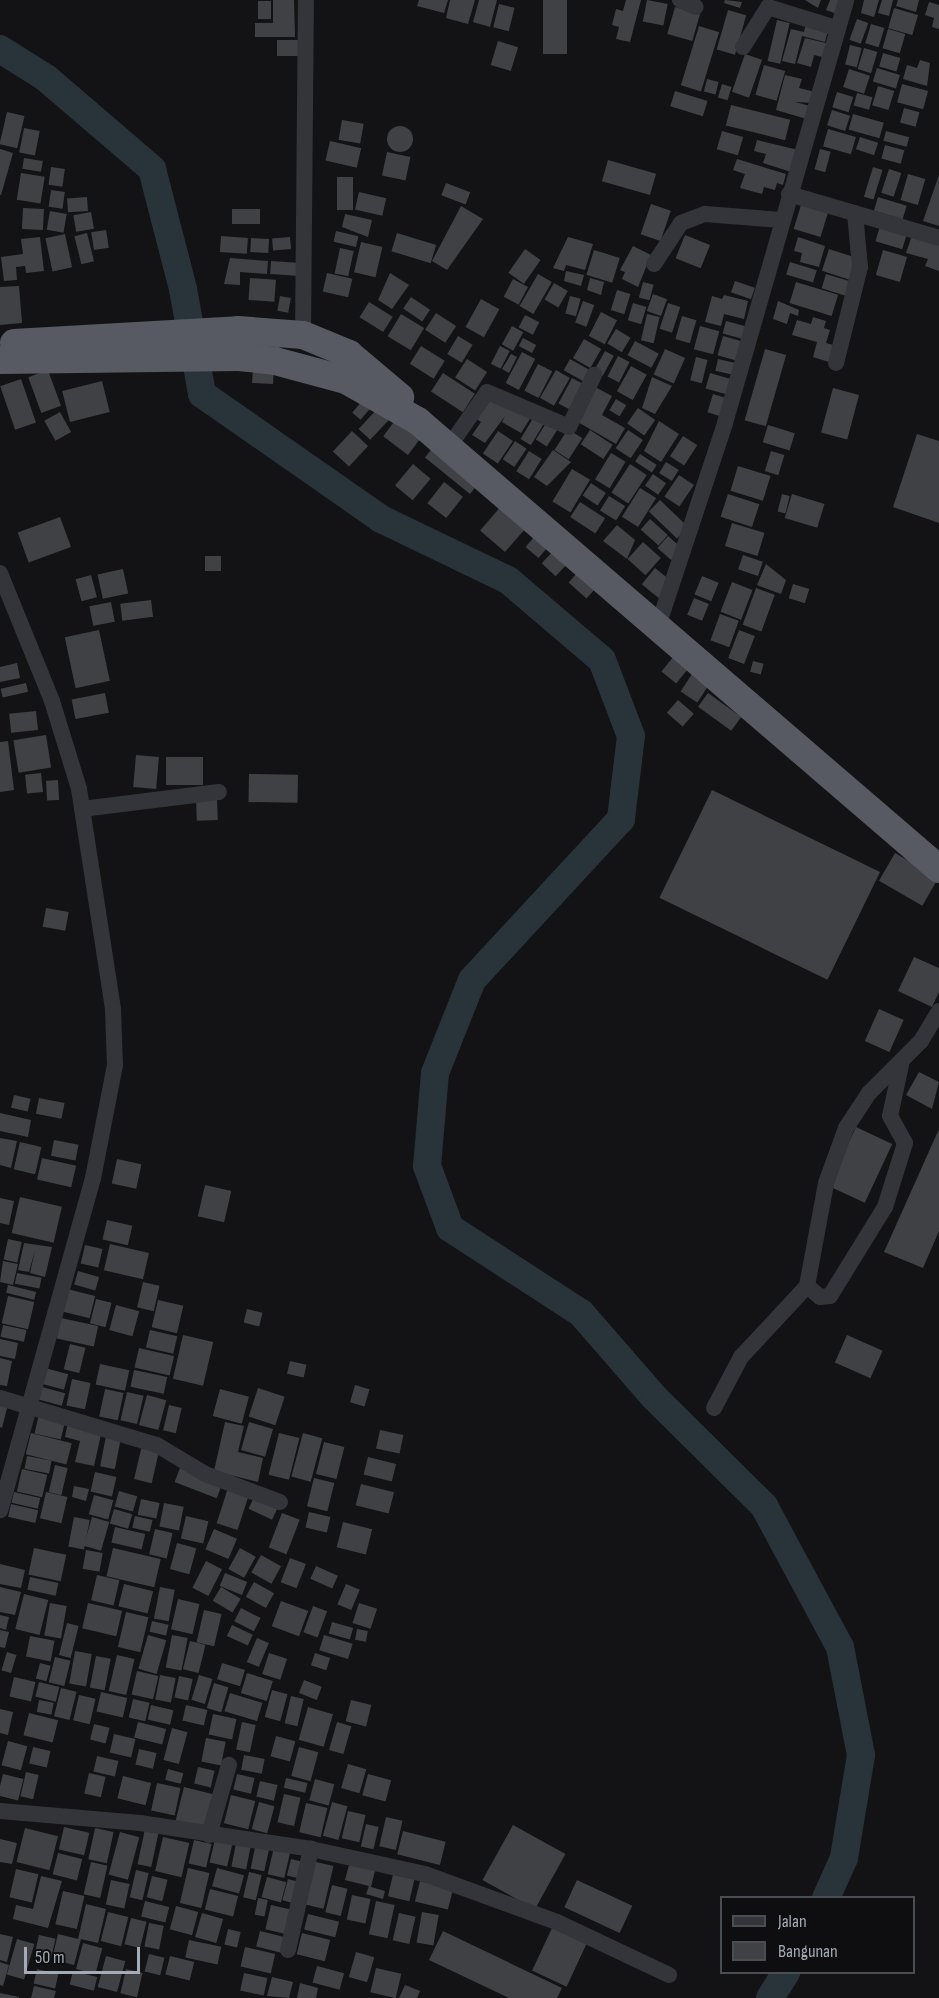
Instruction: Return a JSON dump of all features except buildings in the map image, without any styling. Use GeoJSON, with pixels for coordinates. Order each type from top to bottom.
{"type":"FeatureCollection","features":[{"type":"Feature","properties":{"kind":"highway"},"geometry":{"type":"LineString","coordinates":[[0,344],[116,346],[238,344],[303,335],[349,354],[416,410],[418,422]]}},
{"type":"Feature","properties":{"kind":"highway"},"geometry":{"type":"LineString","coordinates":[[238,344],[275,360],[346,380],[418,422],[939,869]]}},
{"type":"Feature","properties":{"kind":"highway"},"geometry":{"type":"LineString","coordinates":[[0,360],[116,346]]}},
{"type":"Feature","properties":{"kind":"street"},"geometry":{"type":"LineString","coordinates":[[303,335],[306,0]]}},
{"type":"Feature","properties":{"kind":"street"},"geometry":{"type":"LineString","coordinates":[[680,0],[696,7]]}},
{"type":"Feature","properties":{"kind":"street"},"geometry":{"type":"LineString","coordinates":[[657,629],[724,423],[836,28],[846,0]]}},
{"type":"Feature","properties":{"kind":"street"},"geometry":{"type":"LineString","coordinates":[[743,47],[768,7],[836,28]]}},
{"type":"Feature","properties":{"kind":"street"},"geometry":{"type":"LineString","coordinates":[[789,194],[939,238]]}},
{"type":"Feature","properties":{"kind":"street"},"geometry":{"type":"LineString","coordinates":[[836,363],[860,267],[855,213]]}},
{"type":"Feature","properties":{"kind":"street"},"geometry":{"type":"LineString","coordinates":[[654,264],[681,223],[705,214],[782,220]]}},
{"type":"Feature","properties":{"kind":"street"},"geometry":{"type":"LineString","coordinates":[[448,448],[487,392],[569,426],[594,375]]}},
{"type":"Feature","properties":{"kind":"street"},"geometry":{"type":"LineString","coordinates":[[0,573],[52,701],[82,809],[113,1009],[115,1065],[93,1178],[1,1502]]}},
{"type":"Feature","properties":{"kind":"street"},"geometry":{"type":"LineString","coordinates":[[82,809],[219,792]]}},
{"type":"Feature","properties":{"kind":"street"},"geometry":{"type":"LineString","coordinates":[[714,1408],[741,1357],[807,1286],[817,1216],[838,1143],[869,1094],[901,1064],[939,1011]]}},
{"type":"Feature","properties":{"kind":"street"},"geometry":{"type":"LineString","coordinates":[[807,1286],[820,1297],[830,1296],[885,1207],[905,1143],[890,1116],[901,1064]]}},
{"type":"Feature","properties":{"kind":"street"},"geometry":{"type":"LineString","coordinates":[[0,1398],[26,1409],[157,1445],[205,1474],[280,1502]]}},
{"type":"Feature","properties":{"kind":"street"},"geometry":{"type":"LineString","coordinates":[[209,1835],[229,1764]]}},
{"type":"Feature","properties":{"kind":"street"},"geometry":{"type":"LineString","coordinates":[[0,1811],[103,1818],[311,1849],[425,1874],[557,1922],[669,1975]]}},
{"type":"Feature","properties":{"kind":"street"},"geometry":{"type":"LineString","coordinates":[[288,1950],[311,1849]]}},
{"type":"Feature","properties":{"kind":"waterway"},"geometry":{"type":"LineString","coordinates":[[0,49],[46,78],[152,169],[183,289],[202,394],[381,519],[508,580],[602,660],[631,736],[621,819],[472,980],[435,1073],[427,1166],[450,1228],[581,1313],[654,1397],[764,1506],[840,1647],[861,1755],[844,1858],[827,1896]]}},
{"type":"Feature","properties":{"kind":"waterway"},"geometry":{"type":"LineString","coordinates":[[770,1998],[785,1974]]}}]}
